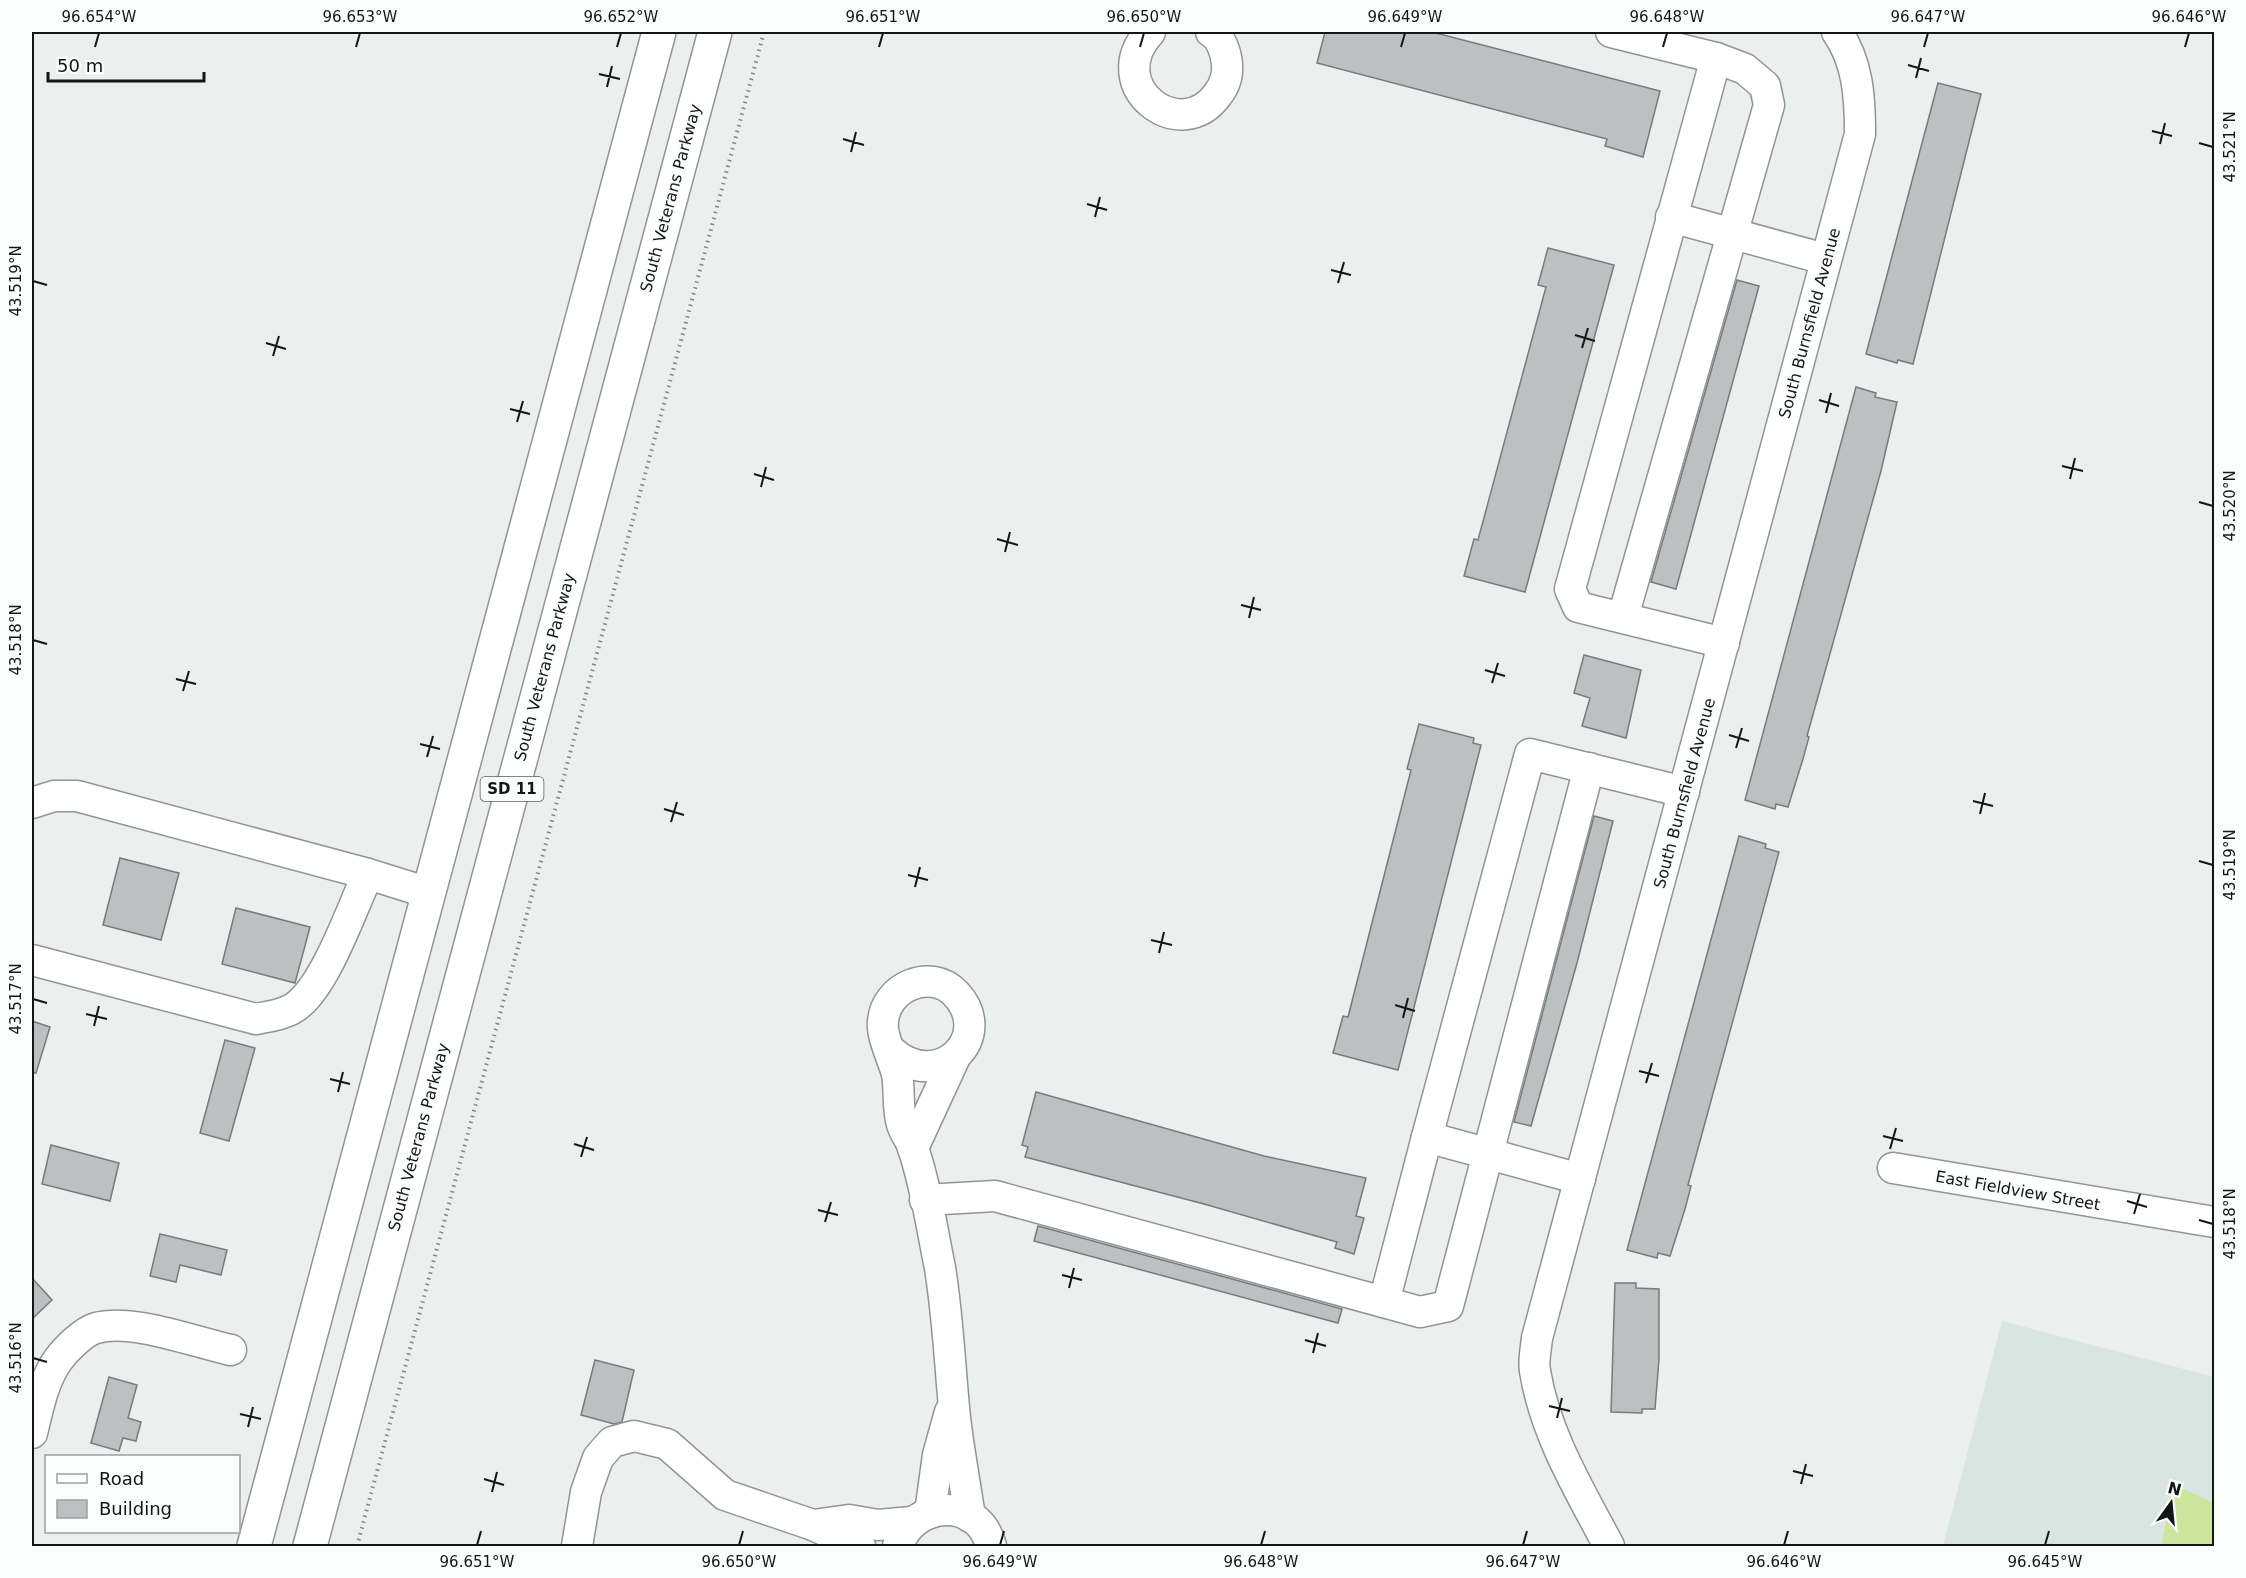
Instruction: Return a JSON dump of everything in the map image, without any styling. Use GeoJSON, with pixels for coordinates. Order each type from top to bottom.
{"type":"FeatureCollection","features":[{"type":"Feature","properties":{"kind":"highway","name":"SD 11"},"geometry":{"type":"LineString","coordinates":[[254,1546],[659,32]]}},
{"type":"Feature","properties":{"kind":"highway","name":"South Veterans Parkway"},"geometry":{"type":"LineString","coordinates":[[310,1546],[715,32]]}},
{"type":"Feature","properties":{"kind":"street"},"geometry":{"type":"LineString","coordinates":[[1150,32],[1135,55],[1134,70],[1137,85],[1145,98],[1156,107],[1171,113],[1186,114],[1201,109],[1214,100],[1223,87],[1227,72],[1226,56],[1214,32]]}},
{"type":"Feature","properties":{"kind":"street"},"geometry":{"type":"LineString","coordinates":[[1611,32],[1716,58],[1745,69],[1765,86],[1769,105],[1623,617]]}},
{"type":"Feature","properties":{"kind":"street","name":"South Burnsfield Avenue"},"geometry":{"type":"LineString","coordinates":[[1609,1546],[1558,1448],[1534,1369],[1537,1338],[1860,134],[1857,82],[1849,49],[1837,32]]}},
{"type":"Feature","properties":{"kind":"street"},"geometry":{"type":"LineString","coordinates":[[1716,58],[1570,589],[1578,607],[1724,643]]}},
{"type":"Feature","properties":{"kind":"street"},"geometry":{"type":"LineString","coordinates":[[1671,217],[1825,259]]}},
{"type":"Feature","properties":{"kind":"street"},"geometry":{"type":"LineString","coordinates":[[1384,1302],[1530,754],[1684,792]]}},
{"type":"Feature","properties":{"kind":"street"},"geometry":{"type":"LineString","coordinates":[[925,1200],[995,1196],[1420,1312],[1448,1306],[1589,768]]}},
{"type":"Feature","properties":{"kind":"street"},"geometry":{"type":"LineString","coordinates":[[32,803],[54,796],[77,796],[368,873],[429,892]]}},
{"type":"Feature","properties":{"kind":"street"},"geometry":{"type":"LineString","coordinates":[[32,960],[256,1019],[281,1014],[299,1005],[318,982],[368,873]]}},
{"type":"Feature","properties":{"kind":"street"},"geometry":{"type":"LineString","coordinates":[[913,1148],[955,1056],[964,1045],[969,1032],[969,1017],[964,1004],[955,993],[943,985],[929,981],[915,982],[902,988],[888,1004],[882,1025],[884,1039],[891,1051],[900,1090],[901,1123],[913,1148],[940,1270],[954,1401],[970,1517]]}},
{"type":"Feature","properties":{"kind":"street"},"geometry":{"type":"LineString","coordinates":[[891,1051],[902,1061],[929,1068],[943,1064],[955,1056]]}},
{"type":"Feature","properties":{"kind":"street"},"geometry":{"type":"LineString","coordinates":[[1427,1137],[1580,1179]]}},
{"type":"Feature","properties":{"kind":"street","name":"East Fieldview Street"},"geometry":{"type":"LineString","coordinates":[[1893,1168],[2214,1222]]}},
{"type":"Feature","properties":{"kind":"street"},"geometry":{"type":"LineString","coordinates":[[32,1433],[43,1394],[58,1359],[94,1328],[111,1325],[134,1327],[231,1350]]}},
{"type":"Feature","properties":{"kind":"street"},"geometry":{"type":"LineString","coordinates":[[913,1527],[954,1401]]}},
{"type":"Feature","properties":{"kind":"street"},"geometry":{"type":"LineString","coordinates":[[578,1546],[586,1492],[598,1458],[612,1442],[634,1436],[667,1444],[725,1495],[813,1525],[860,1546]]}},
{"type":"Feature","properties":{"kind":"street"},"geometry":{"type":"LineString","coordinates":[[813,1525],[849,1520],[878,1525],[913,1527],[940,1510],[956,1511],[970,1517],[982,1527],[995,1544]]}},
{"type":"Feature","properties":{"kind":"path"},"geometry":{"type":"LineString","coordinates":[[357,1546],[764,32]]}},
{"type":"Feature","properties":{"kind":"shaded area"},"geometry":{"type":"Polygon","coordinates":[[[2002,1321],[2214,1377],[2214,1546],[1943,1546],[2002,1321]]]}},
{"type":"Feature","properties":{"kind":"green space"},"geometry":{"type":"Polygon","coordinates":[[[2172,1484],[2214,1503],[2214,1544],[2212,1546],[2162,1546],[2172,1484]]]}},
{"type":"Feature","properties":{"kind":"building"},"geometry":{"type":"Polygon","coordinates":[[[1325,32],[1432,32],[1660,91],[1643,157],[1605,146],[1607,139],[1317,63],[1325,32]]]}},
{"type":"Feature","properties":{"kind":"building"},"geometry":{"type":"Polygon","coordinates":[[[1938,83],[1981,94],[1913,364],[1898,360],[1897,363],[1866,354],[1938,83]]]}},
{"type":"Feature","properties":{"kind":"building"},"geometry":{"type":"Polygon","coordinates":[[[1548,248],[1614,265],[1525,592],[1464,576],[1474,539],[1478,540],[1546,287],[1538,285],[1548,248]]]}},
{"type":"Feature","properties":{"kind":"building"},"geometry":{"type":"Polygon","coordinates":[[[1737,280],[1759,286],[1676,589],[1651,582],[1737,280]]]}},
{"type":"Feature","properties":{"kind":"building"},"geometry":{"type":"Polygon","coordinates":[[[1856,387],[1876,393],[1875,397],[1897,402],[1881,471],[1807,736],[1809,737],[1803,759],[1788,807],[1776,804],[1775,809],[1745,800],[1856,387]]]}},
{"type":"Feature","properties":{"kind":"building"},"geometry":{"type":"Polygon","coordinates":[[[1584,655],[1641,670],[1626,738],[1582,726],[1590,698],[1574,693],[1584,655]]]}},
{"type":"Feature","properties":{"kind":"building"},"geometry":{"type":"Polygon","coordinates":[[[1419,724],[1474,738],[1473,743],[1481,745],[1398,1070],[1333,1053],[1343,1016],[1348,1017],[1411,770],[1407,769],[1419,724]]]}},
{"type":"Feature","properties":{"kind":"building"},"geometry":{"type":"Polygon","coordinates":[[[1594,816],[1613,821],[1577,963],[1531,1126],[1514,1122],[1594,816]]]}},
{"type":"Feature","properties":{"kind":"building"},"geometry":{"type":"Polygon","coordinates":[[[1739,836],[1766,844],[1765,848],[1779,852],[1688,1185],[1691,1186],[1685,1209],[1670,1256],[1658,1253],[1657,1258],[1627,1250],[1739,836]]]}},
{"type":"Feature","properties":{"kind":"building"},"geometry":{"type":"Polygon","coordinates":[[[120,858],[179,873],[161,940],[103,925],[120,858]]]}},
{"type":"Feature","properties":{"kind":"building"},"geometry":{"type":"Polygon","coordinates":[[[236,908],[310,927],[295,983],[222,964],[236,908]]]}},
{"type":"Feature","properties":{"kind":"building"},"geometry":{"type":"Polygon","coordinates":[[[32,1021],[50,1027],[36,1073],[32,1073],[32,1021]]]}},
{"type":"Feature","properties":{"kind":"building"},"geometry":{"type":"Polygon","coordinates":[[[225,1040],[255,1048],[229,1141],[200,1133],[225,1040]]]}},
{"type":"Feature","properties":{"kind":"building"},"geometry":{"type":"Polygon","coordinates":[[[1036,1092],[1264,1156],[1366,1178],[1356,1216],[1364,1218],[1354,1254],[1335,1248],[1337,1242],[1025,1157],[1028,1147],[1022,1145],[1036,1092]]]}},
{"type":"Feature","properties":{"kind":"building"},"geometry":{"type":"Polygon","coordinates":[[[51,1145],[119,1163],[110,1201],[42,1184],[51,1145]]]}},
{"type":"Feature","properties":{"kind":"building"},"geometry":{"type":"Polygon","coordinates":[[[1038,1226],[1342,1309],[1338,1323],[1034,1241],[1038,1226]]]}},
{"type":"Feature","properties":{"kind":"building"},"geometry":{"type":"Polygon","coordinates":[[[160,1234],[227,1250],[221,1275],[180,1265],[176,1282],[150,1276],[160,1234]]]}},
{"type":"Feature","properties":{"kind":"building"},"geometry":{"type":"Polygon","coordinates":[[[32,1278],[52,1300],[32,1319],[32,1278]]]}},
{"type":"Feature","properties":{"kind":"building"},"geometry":{"type":"Polygon","coordinates":[[[1615,1283],[1636,1283],[1636,1288],[1659,1289],[1659,1359],[1655,1409],[1642,1409],[1642,1413],[1611,1412],[1615,1283]]]}},
{"type":"Feature","properties":{"kind":"building"},"geometry":{"type":"Polygon","coordinates":[[[595,1360],[634,1370],[622,1422],[614,1424],[581,1415],[595,1360]]]}},
{"type":"Feature","properties":{"kind":"building"},"geometry":{"type":"Polygon","coordinates":[[[109,1377],[137,1385],[128,1418],[141,1422],[136,1441],[123,1438],[119,1451],[91,1443],[109,1377]]]}}]}
